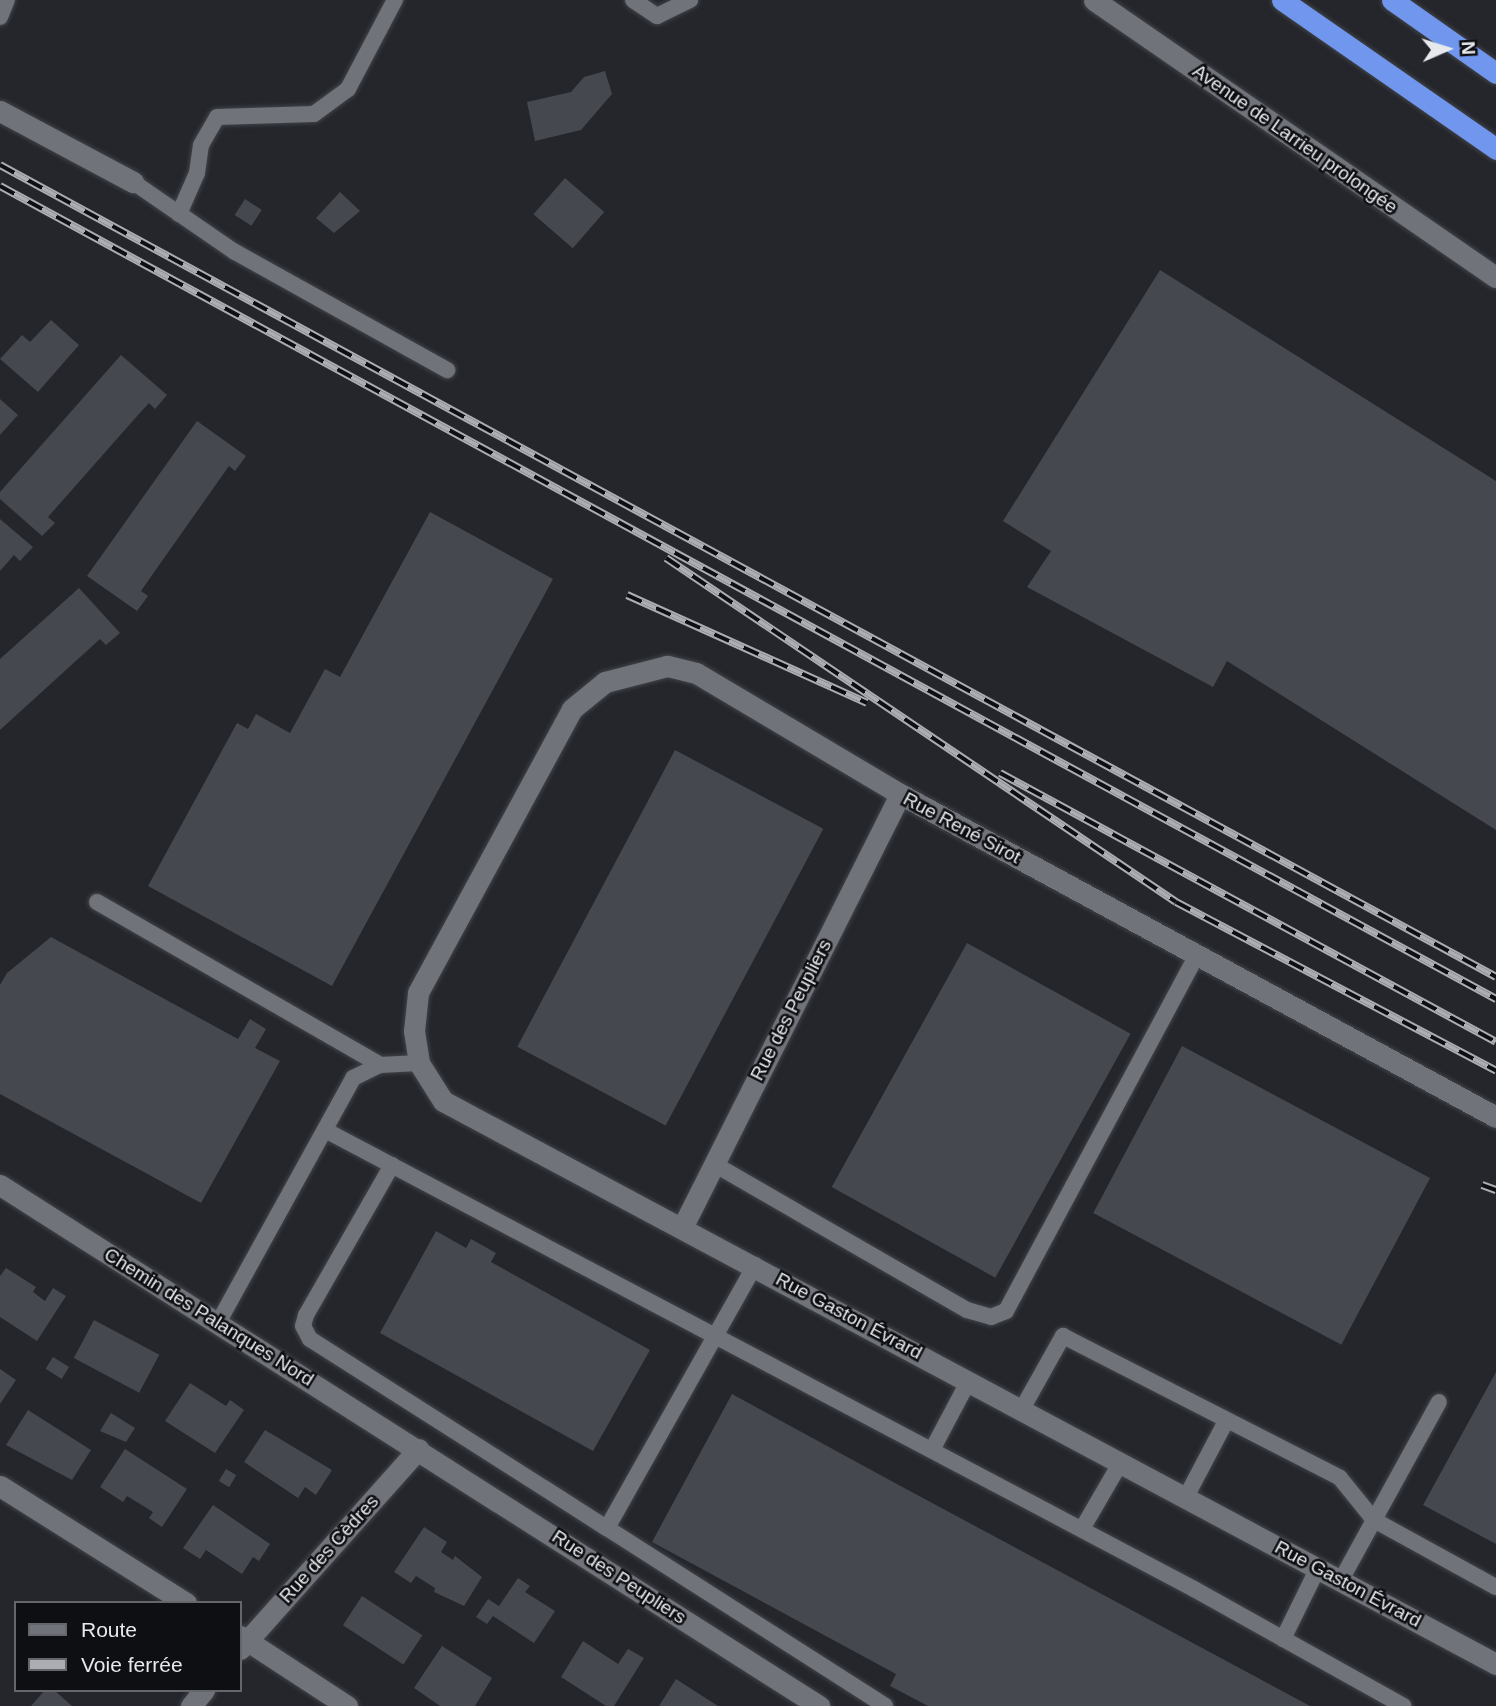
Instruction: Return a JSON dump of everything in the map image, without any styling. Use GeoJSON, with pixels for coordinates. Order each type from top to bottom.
{"type":"FeatureCollection","features":[{"type":"Feature","properties":{"kind":"highway"},"geometry":{"type":"LineString","coordinates":[[1282,0],[1496,149]]}},
{"type":"Feature","properties":{"kind":"highway"},"geometry":{"type":"LineString","coordinates":[[1392,0],[1496,73]]}},
{"type":"Feature","properties":{"kind":"street","name":"Avenue de Larrieu prolongée"},"geometry":{"type":"LineString","coordinates":[[1094,0],[1496,277]]}},
{"type":"Feature","properties":{"kind":"street"},"geometry":{"type":"LineString","coordinates":[[0,111],[132,182]]}},
{"type":"Feature","properties":{"kind":"street","name":"Rue René Sirot"},"geometry":{"type":"LineString","coordinates":[[495,852],[572,709],[605,682],[667,666],[696,673],[900,794],[1496,1117]]}},
{"type":"Feature","properties":{"kind":"street","name":"Rue des Peupliers"},"geometry":{"type":"LineString","coordinates":[[683,1226],[900,794]]}},
{"type":"Feature","properties":{"kind":"street","name":"Rue Gaston Évrard"},"geometry":{"type":"LineString","coordinates":[[495,852],[418,993],[414,1031],[419,1063],[443,1101],[683,1226],[1496,1664]]}},
{"type":"Feature","properties":{"kind":"street","name":"Chemin des Palanques Nord"},"geometry":{"type":"LineString","coordinates":[[0,1185],[418,1449]]}},
{"type":"Feature","properties":{"kind":"street","name":"Rue des Peupliers"},"geometry":{"type":"LineString","coordinates":[[418,1449],[819,1706]]}},
{"type":"Feature","properties":{"kind":"street","name":"Rue des Cèdres"},"geometry":{"type":"LineString","coordinates":[[242,1642],[418,1449]]}},
{"type":"Feature","properties":{"kind":"street"},"geometry":{"type":"LineString","coordinates":[[0,1486],[183,1601]]}},
{"type":"Feature","properties":{"kind":"street"},"geometry":{"type":"LineString","coordinates":[[242,1642],[347,1706]]}},
{"type":"Feature","properties":{"kind":"street"},"geometry":{"type":"LineString","coordinates":[[191,1706],[202,1692]]}},
{"type":"Feature","properties":{"kind":"lane"},"geometry":{"type":"LineString","coordinates":[[0,17],[7,0]]}},
{"type":"Feature","properties":{"kind":"lane"},"geometry":{"type":"LineString","coordinates":[[179,214],[197,173],[201,145],[217,117],[314,114],[348,89],[395,0]]}},
{"type":"Feature","properties":{"kind":"lane"},"geometry":{"type":"LineString","coordinates":[[633,0],[656,16],[690,0]]}},
{"type":"Feature","properties":{"kind":"lane"},"geometry":{"type":"LineString","coordinates":[[132,182],[234,252],[447,370]]}},
{"type":"Feature","properties":{"kind":"lane"},"geometry":{"type":"LineString","coordinates":[[97,902],[380,1065]]}},
{"type":"Feature","properties":{"kind":"lane"},"geometry":{"type":"LineString","coordinates":[[714,1164],[967,1310],[991,1317],[1006,1311],[1197,955]]}},
{"type":"Feature","properties":{"kind":"lane"},"geometry":{"type":"LineString","coordinates":[[218,1323],[353,1078],[380,1065],[419,1063]]}},
{"type":"Feature","properties":{"kind":"lane"},"geometry":{"type":"LineString","coordinates":[[325,1130],[1082,1529],[1403,1706]]}},
{"type":"Feature","properties":{"kind":"lane"},"geometry":{"type":"LineString","coordinates":[[392,1165],[306,1315],[303,1326],[310,1339],[884,1706]]}},
{"type":"Feature","properties":{"kind":"lane"},"geometry":{"type":"LineString","coordinates":[[607,1528],[755,1265]]}},
{"type":"Feature","properties":{"kind":"lane"},"geometry":{"type":"LineString","coordinates":[[1022,1409],[1063,1336],[1340,1478],[1374,1520],[1496,1587]]}},
{"type":"Feature","properties":{"kind":"lane"},"geometry":{"type":"LineString","coordinates":[[932,1450],[969,1380]]}},
{"type":"Feature","properties":{"kind":"lane"},"geometry":{"type":"LineString","coordinates":[[1341,1580],[1439,1402]]}},
{"type":"Feature","properties":{"kind":"lane"},"geometry":{"type":"LineString","coordinates":[[1186,1497],[1226,1421]]}},
{"type":"Feature","properties":{"kind":"lane"},"geometry":{"type":"LineString","coordinates":[[1082,1529],[1121,1462]]}},
{"type":"Feature","properties":{"kind":"lane"},"geometry":{"type":"LineString","coordinates":[[1283,1639],[1318,1568]]}},
{"type":"Feature","properties":{"kind":"building"},"geometry":{"type":"Polygon","coordinates":[[[605,71],[612,94],[581,130],[535,141],[527,102],[571,92],[584,77],[605,71]]]}},
{"type":"Feature","properties":{"kind":"building"},"geometry":{"type":"Polygon","coordinates":[[[565,178],[604,212],[573,248],[534,214],[565,178]]]}},
{"type":"Feature","properties":{"kind":"building"},"geometry":{"type":"Polygon","coordinates":[[[340,192],[360,211],[334,233],[316,218],[340,192]]]}},
{"type":"Feature","properties":{"kind":"building"},"geometry":{"type":"Polygon","coordinates":[[[245,199],[262,210],[251,226],[235,215],[245,199]]]}},
{"type":"Feature","properties":{"kind":"building"},"geometry":{"type":"Polygon","coordinates":[[[1160,270],[1496,481],[1496,830],[1227,661],[1213,687],[1027,587],[1051,551],[1003,521],[1160,270]]]}},
{"type":"Feature","properties":{"kind":"building"},"geometry":{"type":"Polygon","coordinates":[[[51,320],[79,345],[38,392],[0,359],[22,335],[30,342],[51,320]]]}},
{"type":"Feature","properties":{"kind":"building"},"geometry":{"type":"Polygon","coordinates":[[[121,355],[167,395],[155,409],[149,403],[138,415],[48,517],[55,523],[42,536],[0,499],[0,492],[121,355]]]}},
{"type":"Feature","properties":{"kind":"building"},"geometry":{"type":"Polygon","coordinates":[[[0,399],[18,415],[0,435],[0,399]]]}},
{"type":"Feature","properties":{"kind":"building"},"geometry":{"type":"Polygon","coordinates":[[[197,421],[246,456],[235,471],[229,466],[150,578],[141,591],[148,596],[137,611],[87,576],[197,421]]]}},
{"type":"Feature","properties":{"kind":"building"},"geometry":{"type":"Polygon","coordinates":[[[430,512],[553,579],[332,986],[148,886],[237,723],[248,729],[256,714],[290,733],[325,669],[340,677],[430,512]]]}},
{"type":"Feature","properties":{"kind":"building"},"geometry":{"type":"Polygon","coordinates":[[[0,519],[33,547],[20,561],[14,555],[0,571],[0,519]]]}},
{"type":"Feature","properties":{"kind":"building"},"geometry":{"type":"Polygon","coordinates":[[[79,588],[120,633],[106,645],[100,639],[0,730],[0,659],[79,588]]]}},
{"type":"Feature","properties":{"kind":"building"},"geometry":{"type":"Polygon","coordinates":[[[675,750],[823,829],[666,1126],[517,1047],[675,750]]]}},
{"type":"Feature","properties":{"kind":"building"},"geometry":{"type":"Polygon","coordinates":[[[51,937],[238,1039],[250,1019],[266,1029],[255,1048],[280,1061],[201,1203],[0,1094],[0,985],[7,973],[51,937]]]}},
{"type":"Feature","properties":{"kind":"building"},"geometry":{"type":"Polygon","coordinates":[[[967,943],[1131,1034],[995,1278],[832,1187],[967,943]]]}},
{"type":"Feature","properties":{"kind":"building"},"geometry":{"type":"Polygon","coordinates":[[[1182,1046],[1430,1178],[1341,1345],[1093,1213],[1182,1046]]]}},
{"type":"Feature","properties":{"kind":"building"},"geometry":{"type":"Polygon","coordinates":[[[436,1231],[466,1248],[471,1239],[496,1253],[491,1262],[650,1350],[593,1451],[380,1333],[436,1231]]]}},
{"type":"Feature","properties":{"kind":"building"},"geometry":{"type":"Polygon","coordinates":[[[6,1268],[36,1287],[33,1292],[45,1301],[53,1288],[66,1296],[37,1341],[0,1317],[0,1276],[6,1268]]]}},
{"type":"Feature","properties":{"kind":"building"},"geometry":{"type":"Polygon","coordinates":[[[94,1320],[159,1355],[139,1393],[74,1358],[94,1320]]]}},
{"type":"Feature","properties":{"kind":"building"},"geometry":{"type":"Polygon","coordinates":[[[53,1357],[69,1367],[62,1379],[46,1369],[53,1357]]]}},
{"type":"Feature","properties":{"kind":"building"},"geometry":{"type":"Polygon","coordinates":[[[0,1369],[16,1380],[0,1404],[0,1369]]]}},
{"type":"Feature","properties":{"kind":"building"},"geometry":{"type":"Polygon","coordinates":[[[1496,1372],[1496,1544],[1423,1505],[1496,1372]]]}},
{"type":"Feature","properties":{"kind":"building"},"geometry":{"type":"Polygon","coordinates":[[[190,1383],[226,1406],[230,1400],[244,1410],[215,1453],[165,1421],[190,1383]]]}},
{"type":"Feature","properties":{"kind":"building"},"geometry":{"type":"Polygon","coordinates":[[[732,1394],[1310,1706],[928,1706],[890,1686],[896,1674],[652,1542],[732,1394]]]}},
{"type":"Feature","properties":{"kind":"building"},"geometry":{"type":"Polygon","coordinates":[[[28,1410],[91,1450],[72,1480],[6,1445],[28,1410]]]}},
{"type":"Feature","properties":{"kind":"building"},"geometry":{"type":"Polygon","coordinates":[[[111,1413],[135,1428],[126,1442],[100,1431],[111,1413]]]}},
{"type":"Feature","properties":{"kind":"building"},"geometry":{"type":"Polygon","coordinates":[[[265,1430],[332,1470],[316,1495],[305,1487],[298,1498],[244,1462],[265,1430]]]}},
{"type":"Feature","properties":{"kind":"building"},"geometry":{"type":"Polygon","coordinates":[[[125,1449],[187,1489],[162,1527],[149,1518],[153,1512],[127,1496],[123,1502],[100,1487],[125,1449]]]}},
{"type":"Feature","properties":{"kind":"building"},"geometry":{"type":"Polygon","coordinates":[[[226,1469],[236,1475],[229,1487],[219,1481],[226,1469]]]}},
{"type":"Feature","properties":{"kind":"building"},"geometry":{"type":"Polygon","coordinates":[[[213,1505],[270,1544],[259,1561],[253,1557],[242,1574],[206,1550],[200,1559],[183,1548],[213,1505]]]}},
{"type":"Feature","properties":{"kind":"building"},"geometry":{"type":"Polygon","coordinates":[[[424,1527],[447,1542],[441,1552],[453,1560],[455,1556],[482,1577],[464,1606],[434,1592],[435,1588],[416,1576],[411,1583],[394,1572],[424,1527]]]}},
{"type":"Feature","properties":{"kind":"building"},"geometry":{"type":"Polygon","coordinates":[[[518,1578],[530,1586],[525,1592],[555,1611],[534,1643],[493,1616],[487,1624],[476,1617],[488,1599],[499,1606],[518,1578]]]}},
{"type":"Feature","properties":{"kind":"building"},"geometry":{"type":"Polygon","coordinates":[[[362,1596],[422,1635],[403,1665],[343,1625],[362,1596]]]}},
{"type":"Feature","properties":{"kind":"building"},"geometry":{"type":"Polygon","coordinates":[[[583,1641],[618,1664],[628,1649],[644,1658],[614,1706],[606,1706],[561,1677],[583,1641]]]}},
{"type":"Feature","properties":{"kind":"building"},"geometry":{"type":"Polygon","coordinates":[[[442,1646],[492,1678],[475,1706],[440,1706],[414,1688],[442,1646]]]}},
{"type":"Feature","properties":{"kind":"building"},"geometry":{"type":"Polygon","coordinates":[[[676,1679],[718,1706],[659,1706],[676,1679]]]}},
{"type":"Feature","properties":{"kind":"building"},"geometry":{"type":"Polygon","coordinates":[[[43,1692],[56,1692],[72,1706],[31,1706],[43,1692]]]}},
{"type":"Feature","properties":{"kind":"railway"},"geometry":{"type":"LineString","coordinates":[[0,165],[1496,977]]}},
{"type":"Feature","properties":{"kind":"railway"},"geometry":{"type":"LineString","coordinates":[[0,186],[1496,999]]}},
{"type":"Feature","properties":{"kind":"railway"},"geometry":{"type":"LineString","coordinates":[[666,558],[1176,902],[1496,1071]]}},
{"type":"Feature","properties":{"kind":"railway"},"geometry":{"type":"LineString","coordinates":[[627,595],[867,703]]}},
{"type":"Feature","properties":{"kind":"railway"},"geometry":{"type":"LineString","coordinates":[[1000,773],[1496,1042]]}},
{"type":"Feature","properties":{"kind":"railway"},"geometry":{"type":"LineString","coordinates":[[1482,1185],[1496,1190]]}}]}
